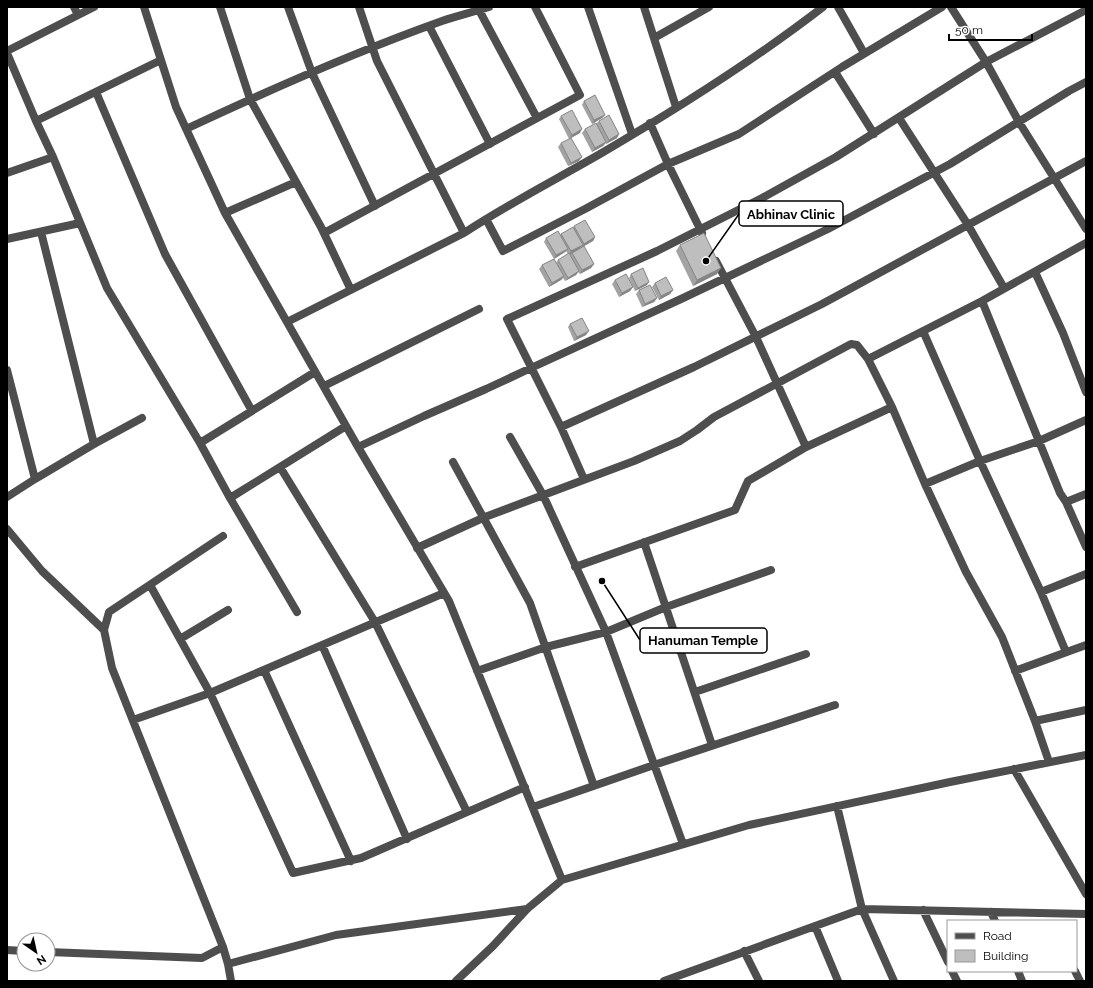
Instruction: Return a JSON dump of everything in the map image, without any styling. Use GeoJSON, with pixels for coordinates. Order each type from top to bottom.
{"type":"FeatureCollection","features":[{"type":"Feature","properties":{"kind":"street"},"geometry":{"type":"LineString","coordinates":[[74,7],[78,15]]}},
{"type":"Feature","properties":{"kind":"street"},"geometry":{"type":"LineString","coordinates":[[94,7],[7,52],[53,157],[107,288],[200,443],[230,498],[297,612]]}},
{"type":"Feature","properties":{"kind":"street"},"geometry":{"type":"LineString","coordinates":[[144,7],[176,107],[225,213],[358,447],[444,592],[562,880]]}},
{"type":"Feature","properties":{"kind":"street"},"geometry":{"type":"LineString","coordinates":[[220,7],[250,99],[324,233],[351,290]]}},
{"type":"Feature","properties":{"kind":"street"},"geometry":{"type":"LineString","coordinates":[[288,7],[312,73],[375,206]]}},
{"type":"Feature","properties":{"kind":"street"},"geometry":{"type":"LineString","coordinates":[[359,7],[377,61],[464,233]]}},
{"type":"Feature","properties":{"kind":"street"},"geometry":{"type":"LineString","coordinates":[[186,129],[250,99],[373,48],[429,26],[488,7]]}},
{"type":"Feature","properties":{"kind":"street"},"geometry":{"type":"LineString","coordinates":[[324,233],[580,95],[535,7]]}},
{"type":"Feature","properties":{"kind":"street"},"geometry":{"type":"LineString","coordinates":[[588,7],[632,134]]}},
{"type":"Feature","properties":{"kind":"street"},"geometry":{"type":"LineString","coordinates":[[644,7],[676,107]]}},
{"type":"Feature","properties":{"kind":"street"},"geometry":{"type":"LineString","coordinates":[[654,38],[709,7]]}},
{"type":"Feature","properties":{"kind":"street"},"geometry":{"type":"LineString","coordinates":[[838,7],[864,53]]}},
{"type":"Feature","properties":{"kind":"street"},"geometry":{"type":"LineString","coordinates":[[486,219],[503,251],[668,164],[739,134],[864,53],[942,7]]}},
{"type":"Feature","properties":{"kind":"street"},"geometry":{"type":"LineString","coordinates":[[951,7],[986,62],[1019,122],[1086,229]]}},
{"type":"Feature","properties":{"kind":"street"},"geometry":{"type":"LineString","coordinates":[[287,322],[464,233],[601,153],[723,79],[819,8]]}},
{"type":"Feature","properties":{"kind":"street"},"geometry":{"type":"LineString","coordinates":[[479,10],[537,118]]}},
{"type":"Feature","properties":{"kind":"street"},"geometry":{"type":"LineString","coordinates":[[584,479],[561,427],[507,319],[650,254],[776,191],[874,134],[986,62],[1086,10]]}},
{"type":"Feature","properties":{"kind":"street"},"geometry":{"type":"LineString","coordinates":[[429,26],[490,144]]}},
{"type":"Feature","properties":{"kind":"street"},"geometry":{"type":"LineString","coordinates":[[36,121],[161,60]]}},
{"type":"Feature","properties":{"kind":"street"},"geometry":{"type":"LineString","coordinates":[[835,72],[874,134]]}},
{"type":"Feature","properties":{"kind":"street"},"geometry":{"type":"LineString","coordinates":[[358,447],[424,416],[486,390],[828,229],[935,172],[1086,82]]}},
{"type":"Feature","properties":{"kind":"street"},"geometry":{"type":"LineString","coordinates":[[96,92],[165,254],[252,411]]}},
{"type":"Feature","properties":{"kind":"street"},"geometry":{"type":"LineString","coordinates":[[899,118],[968,225],[1004,288]]}},
{"type":"Feature","properties":{"kind":"street"},"geometry":{"type":"LineString","coordinates":[[650,123],[668,164],[706,241]]}},
{"type":"Feature","properties":{"kind":"street"},"geometry":{"type":"LineString","coordinates":[[7,173],[53,157]]}},
{"type":"Feature","properties":{"kind":"street"},"geometry":{"type":"LineString","coordinates":[[561,427],[694,367],[822,304],[1086,161]]}},
{"type":"Feature","properties":{"kind":"street"},"geometry":{"type":"LineString","coordinates":[[225,213],[296,182]]}},
{"type":"Feature","properties":{"kind":"street"},"geometry":{"type":"LineString","coordinates":[[7,239],[80,224]]}},
{"type":"Feature","properties":{"kind":"street"},"geometry":{"type":"LineString","coordinates":[[41,232],[94,444]]}},
{"type":"Feature","properties":{"kind":"street"},"geometry":{"type":"LineString","coordinates":[[868,359],[982,301],[1086,243]]}},
{"type":"Feature","properties":{"kind":"street"},"geometry":{"type":"LineString","coordinates":[[712,254],[756,337],[806,448]]}},
{"type":"Feature","properties":{"kind":"street"},"geometry":{"type":"LineString","coordinates":[[1035,272],[1063,332],[1086,392]]}},
{"type":"Feature","properties":{"kind":"street"},"geometry":{"type":"LineString","coordinates":[[982,301],[1060,493],[1066,502],[1086,547]]}},
{"type":"Feature","properties":{"kind":"street"},"geometry":{"type":"LineString","coordinates":[[324,386],[479,309]]}},
{"type":"Feature","properties":{"kind":"street"},"geometry":{"type":"LineString","coordinates":[[923,331],[1066,652]]}},
{"type":"Feature","properties":{"kind":"street"},"geometry":{"type":"LineString","coordinates":[[418,548],[485,517],[542,494],[634,461],[680,441],[714,417],[851,344],[857,345],[868,359],[892,407],[925,484],[966,572],[1002,637],[1035,721],[1049,762]]}},
{"type":"Feature","properties":{"kind":"street"},"geometry":{"type":"LineString","coordinates":[[7,370],[35,479]]}},
{"type":"Feature","properties":{"kind":"street"},"geometry":{"type":"LineString","coordinates":[[200,443],[316,372]]}},
{"type":"Feature","properties":{"kind":"street"},"geometry":{"type":"LineString","coordinates":[[576,567],[735,510],[748,481],[806,448],[892,407]]}},
{"type":"Feature","properties":{"kind":"street"},"geometry":{"type":"LineString","coordinates":[[7,498],[35,479],[94,444],[142,418]]}},
{"type":"Feature","properties":{"kind":"street"},"geometry":{"type":"LineString","coordinates":[[925,484],[980,461],[1039,441],[1086,420]]}},
{"type":"Feature","properties":{"kind":"street"},"geometry":{"type":"LineString","coordinates":[[230,498],[346,426]]}},
{"type":"Feature","properties":{"kind":"street"},"geometry":{"type":"LineString","coordinates":[[510,436],[542,494],[606,632],[683,844]]}},
{"type":"Feature","properties":{"kind":"street"},"geometry":{"type":"LineString","coordinates":[[453,462],[485,517],[530,602],[594,786]]}},
{"type":"Feature","properties":{"kind":"street"},"geometry":{"type":"LineString","coordinates":[[280,467],[375,622],[467,812]]}},
{"type":"Feature","properties":{"kind":"street"},"geometry":{"type":"LineString","coordinates":[[1066,502],[1086,494]]}},
{"type":"Feature","properties":{"kind":"street"},"geometry":{"type":"LineString","coordinates":[[7,529],[42,571],[104,630]]}},
{"type":"Feature","properties":{"kind":"street"},"geometry":{"type":"LineString","coordinates":[[223,536],[109,612],[104,630],[112,668],[223,947],[228,964],[230,981]]}},
{"type":"Feature","properties":{"kind":"street"},"geometry":{"type":"LineString","coordinates":[[644,542],[712,745]]}},
{"type":"Feature","properties":{"kind":"street"},"geometry":{"type":"LineString","coordinates":[[477,671],[546,647],[606,632],[666,607],[771,570]]}},
{"type":"Feature","properties":{"kind":"street"},"geometry":{"type":"LineString","coordinates":[[1040,592],[1086,574]]}},
{"type":"Feature","properties":{"kind":"street"},"geometry":{"type":"LineString","coordinates":[[150,585],[210,693],[293,873],[361,858],[525,787]]}},
{"type":"Feature","properties":{"kind":"street"},"geometry":{"type":"LineString","coordinates":[[133,720],[210,693],[444,592]]}},
{"type":"Feature","properties":{"kind":"street"},"geometry":{"type":"LineString","coordinates":[[180,639],[228,610]]}},
{"type":"Feature","properties":{"kind":"street"},"geometry":{"type":"LineString","coordinates":[[322,645],[407,838]]}},
{"type":"Feature","properties":{"kind":"street"},"geometry":{"type":"LineString","coordinates":[[1015,671],[1086,645]]}},
{"type":"Feature","properties":{"kind":"street"},"geometry":{"type":"LineString","coordinates":[[695,692],[806,654]]}},
{"type":"Feature","properties":{"kind":"street"},"geometry":{"type":"LineString","coordinates":[[264,670],[351,861]]}},
{"type":"Feature","properties":{"kind":"street"},"geometry":{"type":"LineString","coordinates":[[533,807],[712,745],[835,705]]}},
{"type":"Feature","properties":{"kind":"street"},"geometry":{"type":"LineString","coordinates":[[1035,721],[1086,710]]}},
{"type":"Feature","properties":{"kind":"street"},"geometry":{"type":"LineString","coordinates":[[456,981],[493,946],[527,909],[562,880],[749,825],[1086,755]]}},
{"type":"Feature","properties":{"kind":"street"},"geometry":{"type":"LineString","coordinates":[[1014,769],[1086,894]]}},
{"type":"Feature","properties":{"kind":"street"},"geometry":{"type":"LineString","coordinates":[[837,806],[862,908],[894,981]]}},
{"type":"Feature","properties":{"kind":"street"},"geometry":{"type":"LineString","coordinates":[[664,981],[862,908],[1086,914]]}},
{"type":"Feature","properties":{"kind":"street"},"geometry":{"type":"LineString","coordinates":[[228,964],[336,935],[527,909]]}},
{"type":"Feature","properties":{"kind":"street"},"geometry":{"type":"LineString","coordinates":[[923,910],[947,960]]}},
{"type":"Feature","properties":{"kind":"street"},"geometry":{"type":"LineString","coordinates":[[991,912],[995,920]]}},
{"type":"Feature","properties":{"kind":"street"},"geometry":{"type":"LineString","coordinates":[[1046,913],[1050,920]]}},
{"type":"Feature","properties":{"kind":"street"},"geometry":{"type":"LineString","coordinates":[[815,926],[838,981]]}},
{"type":"Feature","properties":{"kind":"street"},"geometry":{"type":"LineString","coordinates":[[56,952],[202,958],[223,947]]}},
{"type":"Feature","properties":{"kind":"street"},"geometry":{"type":"LineString","coordinates":[[744,952],[759,981]]}},
{"type":"Feature","properties":{"kind":"street"},"geometry":{"type":"LineString","coordinates":[[952,972],[957,981]]}},
{"type":"Feature","properties":{"kind":"street"},"geometry":{"type":"LineString","coordinates":[[1076,972],[1080,981]]}},
{"type":"Feature","properties":{"kind":"building"},"geometry":{"type":"Polygon","coordinates":[[[595,95],[605,115],[594,120],[584,101],[595,95]]]}},
{"type":"Feature","properties":{"kind":"building"},"geometry":{"type":"Polygon","coordinates":[[[572,110],[582,129],[572,135],[561,116],[572,110]]]}},
{"type":"Feature","properties":{"kind":"building"},"geometry":{"type":"Polygon","coordinates":[[[609,115],[619,134],[609,140],[599,121],[609,115]]]}},
{"type":"Feature","properties":{"kind":"building"},"geometry":{"type":"Polygon","coordinates":[[[596,123],[606,142],[595,148],[585,129],[596,123]]]}},
{"type":"Feature","properties":{"kind":"building"},"geometry":{"type":"Polygon","coordinates":[[[571,138],[582,157],[571,163],[561,143],[571,138]]]}},
{"type":"Feature","properties":{"kind":"building"},"geometry":{"type":"Polygon","coordinates":[[[585,220],[595,237],[584,244],[574,226],[585,220]]]}},
{"type":"Feature","properties":{"kind":"building"},"geometry":{"type":"Polygon","coordinates":[[[573,227],[583,245],[571,251],[561,234],[573,227]]]}},
{"type":"Feature","properties":{"kind":"building"},"geometry":{"type":"Polygon","coordinates":[[[558,231],[568,249],[556,255],[546,238],[558,231]]]}},
{"type":"Feature","properties":{"kind":"building"},"geometry":{"type":"Polygon","coordinates":[[[704,233],[721,268],[697,280],[680,245],[704,233]]]}},
{"type":"Feature","properties":{"kind":"building"},"geometry":{"type":"Polygon","coordinates":[[[584,246],[594,264],[582,270],[572,253],[584,246]]]}},
{"type":"Feature","properties":{"kind":"building"},"geometry":{"type":"Polygon","coordinates":[[[569,253],[579,271],[568,278],[558,260],[569,253]]]}},
{"type":"Feature","properties":{"kind":"building"},"geometry":{"type":"Polygon","coordinates":[[[554,259],[564,276],[552,283],[542,265],[554,259]]]}},
{"type":"Feature","properties":{"kind":"building"},"geometry":{"type":"Polygon","coordinates":[[[643,268],[649,282],[638,288],[631,274],[643,268]]]}},
{"type":"Feature","properties":{"kind":"building"},"geometry":{"type":"Polygon","coordinates":[[[626,274],[633,287],[622,293],[615,280],[626,274]]]}},
{"type":"Feature","properties":{"kind":"building"},"geometry":{"type":"Polygon","coordinates":[[[666,277],[673,290],[661,296],[655,283],[666,277]]]}},
{"type":"Feature","properties":{"kind":"building"},"geometry":{"type":"Polygon","coordinates":[[[650,285],[657,298],[645,304],[639,290],[650,285]]]}},
{"type":"Feature","properties":{"kind":"building"},"geometry":{"type":"Polygon","coordinates":[[[582,318],[589,331],[577,337],[570,324],[582,318]]]}},
{"type":"Feature","properties":{"kind":"place","name":"Abhinav Clinic"},"geometry":{"type":"Point","coordinates":[706,261]}},
{"type":"Feature","properties":{"kind":"place","name":"Hanuman Temple"},"geometry":{"type":"Point","coordinates":[602,581]}}]}
